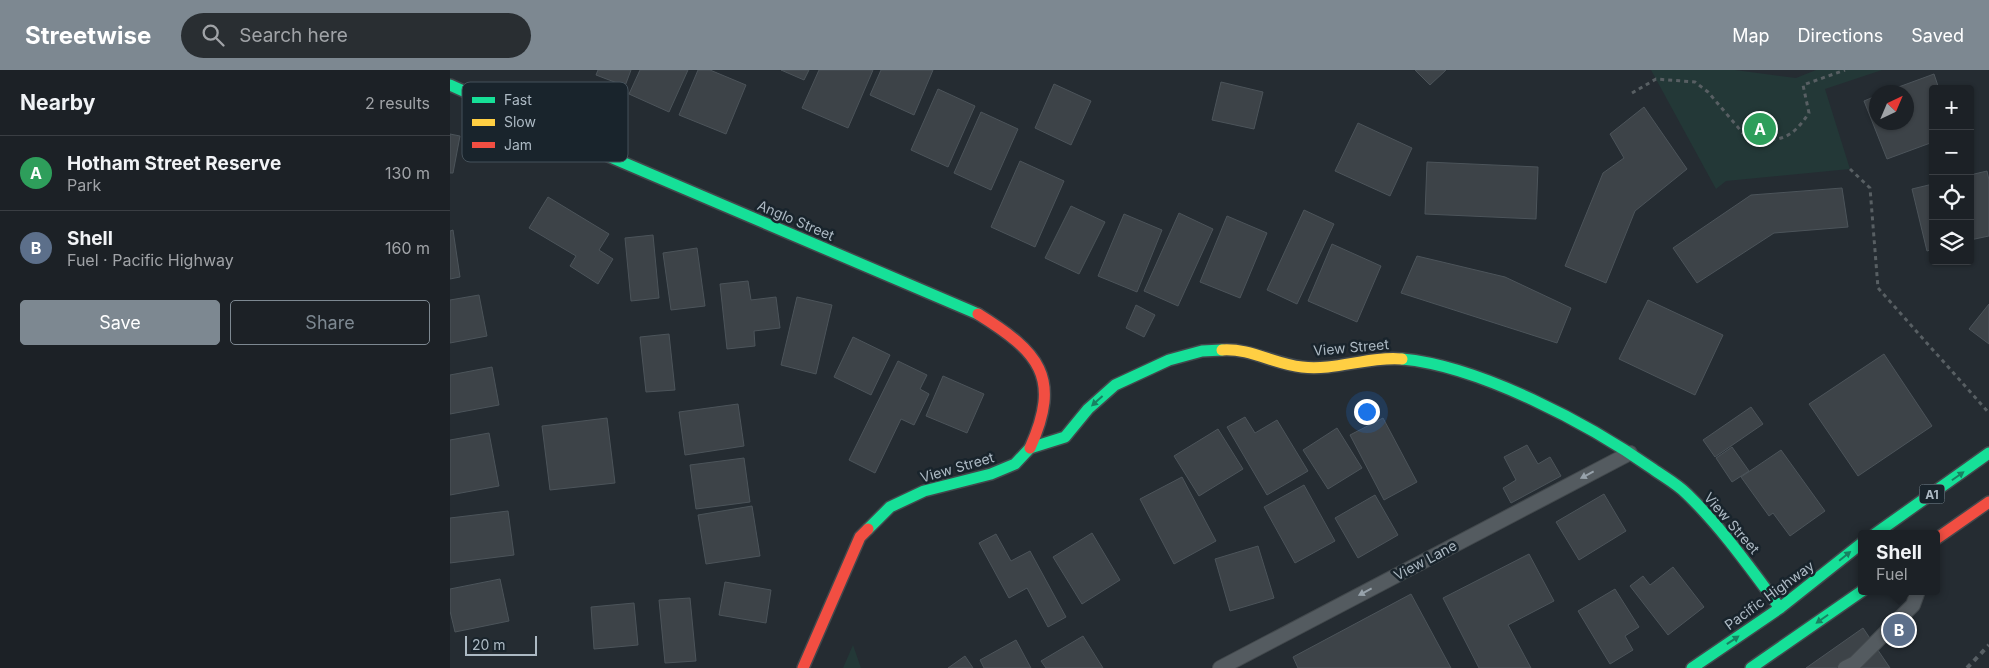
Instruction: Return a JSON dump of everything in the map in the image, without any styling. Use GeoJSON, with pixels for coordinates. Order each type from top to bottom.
{"type":"FeatureCollection","features":[{"type":"Feature","properties":{"kind":"main road","name":"Anglo Street"},"geometry":{"type":"LineString","coordinates":[[450,85],[462,90]]}},
{"type":"Feature","properties":{"kind":"main road","name":"Anglo Street"},"geometry":{"type":"LineString","coordinates":[[622,162],[974,312],[1004,330],[1029,352],[1046,381],[1046,407],[1041,428],[1030,448]]}},
{"type":"Feature","properties":{"kind":"main road","name":"View Street"},"geometry":{"type":"LineString","coordinates":[[803,668],[860,537],[890,506],[924,491],[991,474],[1016,464],[1030,448],[1065,437],[1088,409],[1114,385],[1169,360],[1202,351],[1236,349],[1302,367],[1344,364],[1384,357],[1416,360],[1480,378],[1560,413],[1630,453],[1685,492],[1715,523],[1750,565],[1780,608]]}},
{"type":"Feature","properties":{"kind":"main road","name":"A1"},"geometry":{"type":"LineString","coordinates":[[1881,530],[1989,453]]}},
{"type":"Feature","properties":{"kind":"main road"},"geometry":{"type":"LineString","coordinates":[[1940,538],[1989,502]]}},
{"type":"Feature","properties":{"kind":"main road","name":"Pacific Highway"},"geometry":{"type":"LineString","coordinates":[[1692,668],[1780,608],[1858,546]]}},
{"type":"Feature","properties":{"kind":"main road"},"geometry":{"type":"LineString","coordinates":[[1751,668],[1858,594]]}},
{"type":"Feature","properties":{"kind":"lane","name":"View Lane"},"geometry":{"type":"LineString","coordinates":[[1220,668],[1630,453]]}},
{"type":"Feature","properties":{"kind":"lane"},"geometry":{"type":"LineString","coordinates":[[1844,668],[1855,663],[1913,605],[1917,595]]}},
{"type":"Feature","properties":{"kind":"path"},"geometry":{"type":"LineString","coordinates":[[1632,94],[1656,79],[1695,82],[1708,92],[1748,138],[1773,141],[1797,131],[1809,114],[1803,85],[1845,70]]}},
{"type":"Feature","properties":{"kind":"path"},"geometry":{"type":"LineString","coordinates":[[1850,169],[1870,188],[1878,288],[1989,413]]}},
{"type":"Feature","properties":{"kind":"green space"},"geometry":{"type":"Polygon","coordinates":[[[1651,70],[1735,70],[1796,78],[1816,70],[1882,70],[1825,89],[1850,169],[1726,181],[1716,189],[1651,70]]]}},
{"type":"Feature","properties":{"kind":"green space"},"geometry":{"type":"Polygon","coordinates":[[[853,645],[861,668],[843,668],[853,645]]]}},
{"type":"Feature","properties":{"kind":"building"},"geometry":{"type":"Polygon","coordinates":[[[598,70],[631,70],[626,82],[614,82],[596,75],[598,70]]]}},
{"type":"Feature","properties":{"kind":"building"},"geometry":{"type":"Polygon","coordinates":[[[640,70],[688,70],[669,112],[629,94],[640,70]]]}},
{"type":"Feature","properties":{"kind":"building"},"geometry":{"type":"Polygon","coordinates":[[[698,70],[710,70],[746,85],[726,134],[679,115],[698,70]]]}},
{"type":"Feature","properties":{"kind":"building"},"geometry":{"type":"Polygon","coordinates":[[[781,70],[809,70],[804,80],[781,70]]]}},
{"type":"Feature","properties":{"kind":"building"},"geometry":{"type":"Polygon","coordinates":[[[819,70],[873,70],[848,128],[802,108],[819,70]]]}},
{"type":"Feature","properties":{"kind":"building"},"geometry":{"type":"Polygon","coordinates":[[[881,70],[933,70],[914,115],[870,95],[881,70]]]}},
{"type":"Feature","properties":{"kind":"building"},"geometry":{"type":"Polygon","coordinates":[[[1415,70],[1446,70],[1430,85],[1415,70]]]}},
{"type":"Feature","properties":{"kind":"building"},"geometry":{"type":"Polygon","coordinates":[[[1934,74],[1938,85],[1929,85],[1929,143],[1887,159],[1876,130],[1914,130],[1914,85],[1904,85],[1934,74]]]}},
{"type":"Feature","properties":{"kind":"building"},"geometry":{"type":"Polygon","coordinates":[[[1221,82],[1263,92],[1254,129],[1212,120],[1221,82]]]}},
{"type":"Feature","properties":{"kind":"building"},"geometry":{"type":"Polygon","coordinates":[[[1054,84],[1091,101],[1071,145],[1035,128],[1054,84]]]}},
{"type":"Feature","properties":{"kind":"building"},"geometry":{"type":"Polygon","coordinates":[[[938,89],[975,106],[948,167],[911,150],[938,89]]]}},
{"type":"Feature","properties":{"kind":"building"},"geometry":{"type":"Polygon","coordinates":[[[1869,99],[1869,114],[1864,101],[1869,99]]]}},
{"type":"Feature","properties":{"kind":"building"},"geometry":{"type":"Polygon","coordinates":[[[1644,107],[1687,169],[1635,211],[1606,283],[1565,266],[1603,173],[1624,158],[1610,134],[1644,107]]]}},
{"type":"Feature","properties":{"kind":"building"},"geometry":{"type":"Polygon","coordinates":[[[981,112],[1018,129],[991,190],[954,173],[981,112]]]}},
{"type":"Feature","properties":{"kind":"building"},"geometry":{"type":"Polygon","coordinates":[[[1358,123],[1412,148],[1390,196],[1335,171],[1358,123]]]}},
{"type":"Feature","properties":{"kind":"building"},"geometry":{"type":"Polygon","coordinates":[[[450,134],[460,136],[453,173],[450,173],[450,134]]]}},
{"type":"Feature","properties":{"kind":"building"},"geometry":{"type":"Polygon","coordinates":[[[1020,161],[1064,181],[1035,247],[991,227],[1020,161]]]}},
{"type":"Feature","properties":{"kind":"building"},"geometry":{"type":"Polygon","coordinates":[[[1427,162],[1538,167],[1536,219],[1425,214],[1427,162]]]}},
{"type":"Feature","properties":{"kind":"building"},"geometry":{"type":"Polygon","coordinates":[[[1987,171],[1989,180],[1989,236],[1974,239],[1974,175],[1987,171]]]}},
{"type":"Feature","properties":{"kind":"building"},"geometry":{"type":"Polygon","coordinates":[[[1929,185],[1929,250],[1927,251],[1912,189],[1929,185]]]}},
{"type":"Feature","properties":{"kind":"building"},"geometry":{"type":"Polygon","coordinates":[[[1842,188],[1848,227],[1774,233],[1697,283],[1673,248],[1751,195],[1842,188]]]}},
{"type":"Feature","properties":{"kind":"building"},"geometry":{"type":"Polygon","coordinates":[[[548,197],[609,234],[599,250],[613,259],[598,284],[570,266],[576,256],[529,228],[548,197]]]}},
{"type":"Feature","properties":{"kind":"building"},"geometry":{"type":"Polygon","coordinates":[[[1071,206],[1105,222],[1079,274],[1045,258],[1071,206]]]}},
{"type":"Feature","properties":{"kind":"building"},"geometry":{"type":"Polygon","coordinates":[[[1304,210],[1334,224],[1297,304],[1267,290],[1304,210]]]}},
{"type":"Feature","properties":{"kind":"building"},"geometry":{"type":"Polygon","coordinates":[[[1179,213],[1213,229],[1178,306],[1144,291],[1179,213]]]}},
{"type":"Feature","properties":{"kind":"building"},"geometry":{"type":"Polygon","coordinates":[[[1124,214],[1162,230],[1137,292],[1098,276],[1124,214]]]}},
{"type":"Feature","properties":{"kind":"building"},"geometry":{"type":"Polygon","coordinates":[[[1227,216],[1267,233],[1240,298],[1200,282],[1227,216]]]}},
{"type":"Feature","properties":{"kind":"building"},"geometry":{"type":"Polygon","coordinates":[[[453,230],[460,277],[450,279],[450,231],[453,230]]]}},
{"type":"Feature","properties":{"kind":"building"},"geometry":{"type":"Polygon","coordinates":[[[653,235],[659,298],[631,301],[625,238],[653,235]]]}},
{"type":"Feature","properties":{"kind":"building"},"geometry":{"type":"Polygon","coordinates":[[[1332,244],[1381,266],[1357,322],[1308,301],[1332,244]]]}},
{"type":"Feature","properties":{"kind":"building"},"geometry":{"type":"Polygon","coordinates":[[[697,248],[705,306],[671,310],[663,253],[697,248]]]}},
{"type":"Feature","properties":{"kind":"building"},"geometry":{"type":"Polygon","coordinates":[[[1417,256],[1505,277],[1571,308],[1557,343],[1401,293],[1417,256]]]}},
{"type":"Feature","properties":{"kind":"building"},"geometry":{"type":"Polygon","coordinates":[[[748,281],[751,300],[776,297],[780,328],[754,331],[755,346],[727,349],[720,284],[748,281]]]}},
{"type":"Feature","properties":{"kind":"building"},"geometry":{"type":"Polygon","coordinates":[[[479,295],[487,336],[450,343],[450,300],[479,295]]]}},
{"type":"Feature","properties":{"kind":"building"},"geometry":{"type":"Polygon","coordinates":[[[797,297],[832,305],[816,374],[781,365],[797,297]]]}},
{"type":"Feature","properties":{"kind":"building"},"geometry":{"type":"Polygon","coordinates":[[[1648,300],[1723,335],[1695,395],[1619,359],[1648,300]]]}},
{"type":"Feature","properties":{"kind":"building"},"geometry":{"type":"Polygon","coordinates":[[[1989,304],[1989,344],[1969,329],[1989,304]]]}},
{"type":"Feature","properties":{"kind":"building"},"geometry":{"type":"Polygon","coordinates":[[[1136,305],[1155,315],[1144,337],[1126,328],[1136,305]]]}},
{"type":"Feature","properties":{"kind":"building"},"geometry":{"type":"Polygon","coordinates":[[[669,334],[675,390],[646,392],[640,337],[669,334]]]}},
{"type":"Feature","properties":{"kind":"building"},"geometry":{"type":"Polygon","coordinates":[[[853,337],[890,355],[871,395],[834,377],[853,337]]]}},
{"type":"Feature","properties":{"kind":"building"},"geometry":{"type":"Polygon","coordinates":[[[1884,354],[1932,426],[1858,476],[1809,404],[1884,354]]]}},
{"type":"Feature","properties":{"kind":"building"},"geometry":{"type":"Polygon","coordinates":[[[898,361],[927,375],[920,389],[929,394],[914,425],[901,419],[875,473],[849,460],[898,361]]]}},
{"type":"Feature","properties":{"kind":"building"},"geometry":{"type":"Polygon","coordinates":[[[492,367],[499,405],[450,414],[450,375],[492,367]]]}},
{"type":"Feature","properties":{"kind":"building"},"geometry":{"type":"Polygon","coordinates":[[[943,376],[984,394],[967,433],[926,416],[943,376]]]}},
{"type":"Feature","properties":{"kind":"building"},"geometry":{"type":"Polygon","coordinates":[[[738,404],[744,446],[685,455],[679,412],[738,404]]]}},
{"type":"Feature","properties":{"kind":"building"},"geometry":{"type":"Polygon","coordinates":[[[1751,407],[1763,424],[1715,457],[1703,440],[1751,407]]]}},
{"type":"Feature","properties":{"kind":"building"},"geometry":{"type":"Polygon","coordinates":[[[1245,417],[1255,433],[1277,420],[1308,471],[1267,495],[1227,427],[1245,417]]]}},
{"type":"Feature","properties":{"kind":"building"},"geometry":{"type":"Polygon","coordinates":[[[607,418],[615,483],[550,490],[542,426],[607,418]]]}},
{"type":"Feature","properties":{"kind":"building"},"geometry":{"type":"Polygon","coordinates":[[[1383,418],[1417,482],[1384,500],[1350,435],[1383,418]]]}},
{"type":"Feature","properties":{"kind":"building"},"geometry":{"type":"Polygon","coordinates":[[[1337,428],[1362,468],[1328,489],[1303,450],[1337,428]]]}},
{"type":"Feature","properties":{"kind":"building"},"geometry":{"type":"Polygon","coordinates":[[[1218,429],[1243,469],[1199,496],[1174,456],[1218,429]]]}},
{"type":"Feature","properties":{"kind":"building"},"geometry":{"type":"Polygon","coordinates":[[[489,433],[499,486],[450,495],[450,440],[489,433]]]}},
{"type":"Feature","properties":{"kind":"building"},"geometry":{"type":"Polygon","coordinates":[[[1527,445],[1538,464],[1550,457],[1561,476],[1511,503],[1503,488],[1516,480],[1504,457],[1527,445]]]}},
{"type":"Feature","properties":{"kind":"building"},"geometry":{"type":"Polygon","coordinates":[[[1732,447],[1749,471],[1732,482],[1716,458],[1732,447]]]}},
{"type":"Feature","properties":{"kind":"building"},"geometry":{"type":"Polygon","coordinates":[[[1781,450],[1825,511],[1790,536],[1773,513],[1769,516],[1741,477],[1781,450]]]}},
{"type":"Feature","properties":{"kind":"building"},"geometry":{"type":"Polygon","coordinates":[[[744,458],[750,502],[696,509],[690,465],[744,458]]]}},
{"type":"Feature","properties":{"kind":"building"},"geometry":{"type":"Polygon","coordinates":[[[1182,477],[1216,541],[1174,564],[1140,499],[1182,477]]]}},
{"type":"Feature","properties":{"kind":"building"},"geometry":{"type":"Polygon","coordinates":[[[1304,485],[1335,541],[1295,563],[1264,507],[1304,485]]]}},
{"type":"Feature","properties":{"kind":"building"},"geometry":{"type":"Polygon","coordinates":[[[1604,494],[1626,531],[1579,560],[1556,522],[1604,494]]]}},
{"type":"Feature","properties":{"kind":"building"},"geometry":{"type":"Polygon","coordinates":[[[1375,495],[1398,535],[1358,558],[1335,518],[1375,495]]]}},
{"type":"Feature","properties":{"kind":"building"},"geometry":{"type":"Polygon","coordinates":[[[752,506],[760,556],[706,564],[698,515],[752,506]]]}},
{"type":"Feature","properties":{"kind":"building"},"geometry":{"type":"Polygon","coordinates":[[[508,511],[514,555],[450,563],[450,518],[508,511]]]}},
{"type":"Feature","properties":{"kind":"building"},"geometry":{"type":"Polygon","coordinates":[[[1092,533],[1120,580],[1082,604],[1053,557],[1092,533]]]}},
{"type":"Feature","properties":{"kind":"building"},"geometry":{"type":"Polygon","coordinates":[[[996,534],[1011,561],[1030,551],[1066,617],[1048,627],[1027,588],[1009,598],[979,543],[996,534]]]}},
{"type":"Feature","properties":{"kind":"building"},"geometry":{"type":"Polygon","coordinates":[[[1258,546],[1274,598],[1230,611],[1215,559],[1258,546]]]}},
{"type":"Feature","properties":{"kind":"building"},"geometry":{"type":"Polygon","coordinates":[[[1529,554],[1554,601],[1508,625],[1531,668],[1479,668],[1443,598],[1529,554]]]}},
{"type":"Feature","properties":{"kind":"building"},"geometry":{"type":"Polygon","coordinates":[[[1673,567],[1704,607],[1668,635],[1630,586],[1643,576],[1650,585],[1673,567]]]}},
{"type":"Feature","properties":{"kind":"building"},"geometry":{"type":"Polygon","coordinates":[[[500,579],[509,621],[455,632],[450,611],[450,589],[500,579]]]}},
{"type":"Feature","properties":{"kind":"building"},"geometry":{"type":"Polygon","coordinates":[[[725,582],[771,590],[766,623],[719,615],[725,582]]]}},
{"type":"Feature","properties":{"kind":"building"},"geometry":{"type":"Polygon","coordinates":[[[1615,589],[1639,627],[1625,636],[1633,650],[1610,664],[1578,611],[1615,589]]]}},
{"type":"Feature","properties":{"kind":"building"},"geometry":{"type":"Polygon","coordinates":[[[1411,594],[1451,668],[1298,668],[1293,657],[1411,594]]]}},
{"type":"Feature","properties":{"kind":"building"},"geometry":{"type":"Polygon","coordinates":[[[690,598],[696,661],[665,663],[659,600],[690,598]]]}},
{"type":"Feature","properties":{"kind":"building"},"geometry":{"type":"Polygon","coordinates":[[[634,603],[638,645],[594,649],[591,607],[634,603]]]}},
{"type":"Feature","properties":{"kind":"building"},"geometry":{"type":"Polygon","coordinates":[[[1863,628],[1890,668],[1806,668],[1863,628]]]}},
{"type":"Feature","properties":{"kind":"building"},"geometry":{"type":"Polygon","coordinates":[[[1083,636],[1103,668],[1046,668],[1041,661],[1083,636]]]}},
{"type":"Feature","properties":{"kind":"building"},"geometry":{"type":"Polygon","coordinates":[[[1016,640],[1031,668],[984,668],[980,660],[1016,640]]]}},
{"type":"Feature","properties":{"kind":"building"},"geometry":{"type":"Polygon","coordinates":[[[965,656],[973,668],[948,668],[965,656]]]}},
{"type":"Feature","properties":{"kind":"railway"},"geometry":{"type":"LineString","coordinates":[[1967,668],[1989,645]]}},
{"type":"Feature","properties":{"kind":"traffic: fast"},"geometry":{"type":"LineString","coordinates":[[450,85],[462,90]]}},
{"type":"Feature","properties":{"kind":"traffic: fast"},"geometry":{"type":"LineString","coordinates":[[622,162],[978,314]]}},
{"type":"Feature","properties":{"kind":"traffic: fast"},"geometry":{"type":"LineString","coordinates":[[868,529],[890,507],[924,491],[991,474],[1015,464],[1030,448],[1065,437],[1088,409],[1115,385],[1169,360],[1202,351],[1222,350]]}},
{"type":"Feature","properties":{"kind":"traffic: fast"},"geometry":{"type":"LineString","coordinates":[[1402,359],[1433,364],[1499,385],[1566,416],[1627,452],[1679,487],[1700,507],[1780,608]]}},
{"type":"Feature","properties":{"kind":"traffic: fast"},"geometry":{"type":"LineString","coordinates":[[1881,530],[1989,453]]}},
{"type":"Feature","properties":{"kind":"traffic: fast"},"geometry":{"type":"LineString","coordinates":[[1692,668],[1780,608],[1858,546]]}},
{"type":"Feature","properties":{"kind":"traffic: fast"},"geometry":{"type":"LineString","coordinates":[[1751,668],[1858,594]]}},
{"type":"Feature","properties":{"kind":"traffic: slow"},"geometry":{"type":"LineString","coordinates":[[1222,350],[1242,351],[1282,363],[1314,368],[1377,360],[1402,359]]}},
{"type":"Feature","properties":{"kind":"traffic: jam"},"geometry":{"type":"LineString","coordinates":[[978,314],[1016,341],[1030,354],[1039,369],[1044,384],[1044,402],[1030,448]]}},
{"type":"Feature","properties":{"kind":"traffic: jam"},"geometry":{"type":"LineString","coordinates":[[1940,536],[1989,502]]}},
{"type":"Feature","properties":{"kind":"traffic: jam"},"geometry":{"type":"LineString","coordinates":[[803,668],[860,537],[868,529]]}},
{"type":"Feature","properties":{"kind":"place","name":"Hotham Street Reserve"},"geometry":{"type":"Point","coordinates":[1760,129]}},
{"type":"Feature","properties":{"kind":"place","name":"Shell"},"geometry":{"type":"Point","coordinates":[1899,630]}}]}
